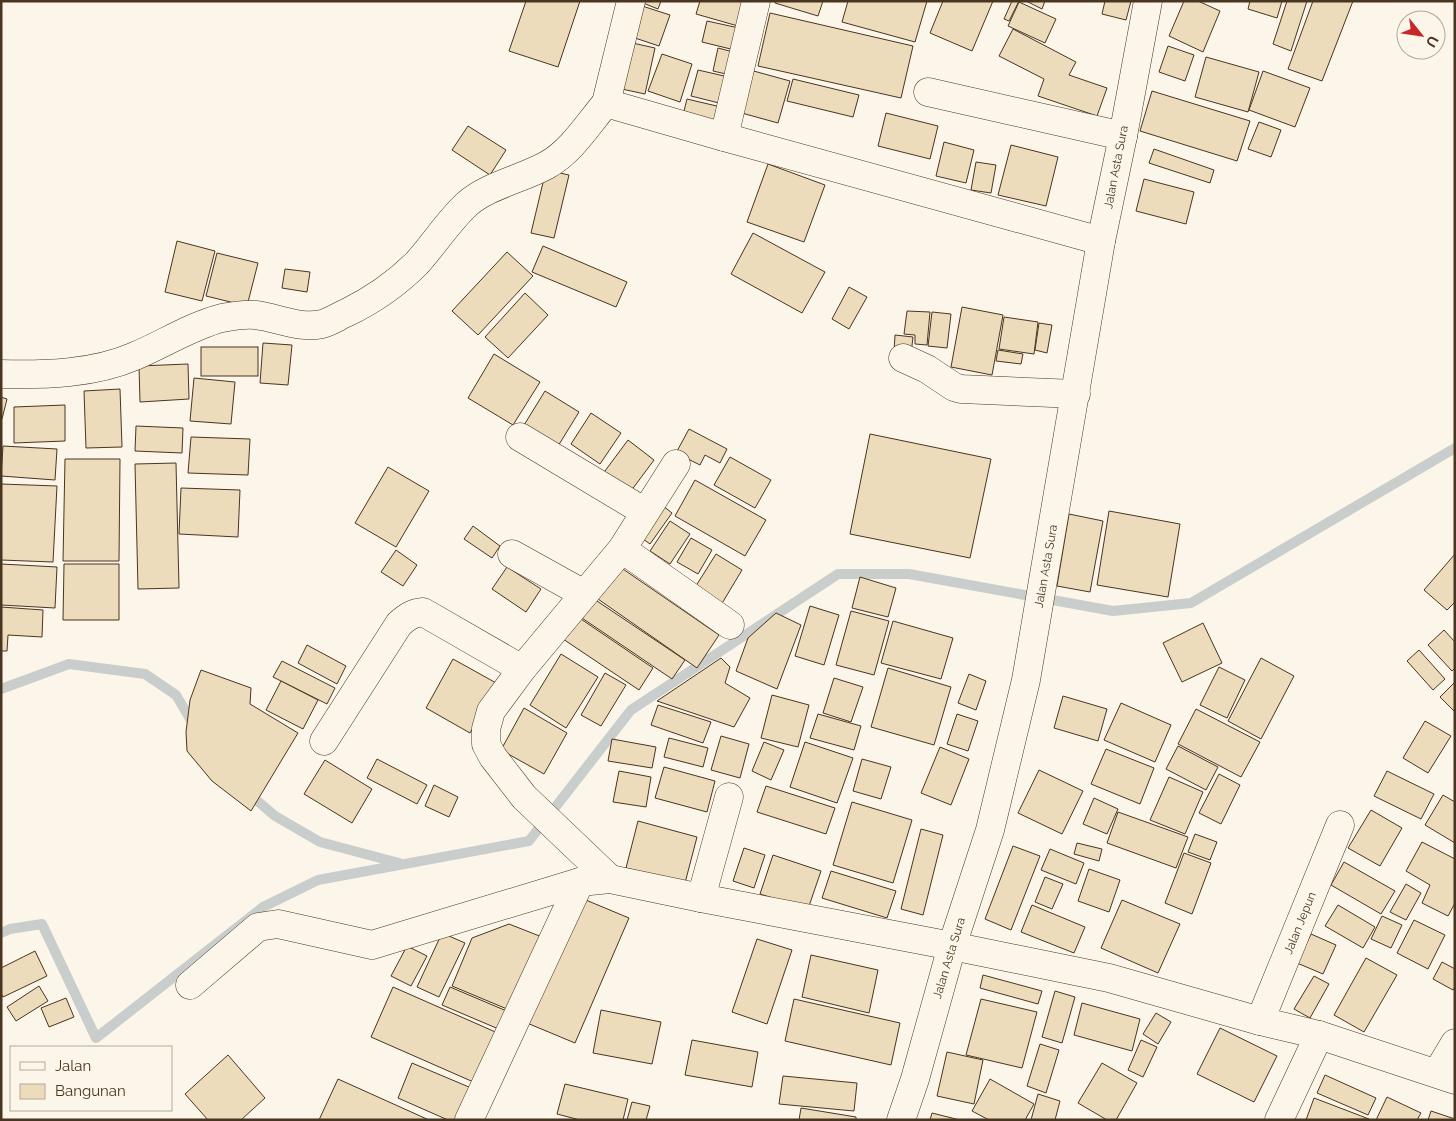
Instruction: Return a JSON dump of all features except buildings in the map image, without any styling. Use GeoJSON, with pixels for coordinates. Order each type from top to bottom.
{"type":"FeatureCollection","features":[{"type":"Feature","properties":{"kind":"street"},"geometry":{"type":"LineString","coordinates":[[1,374],[82,370],[109,365],[135,356],[221,318],[254,315],[301,326],[324,324],[364,305],[389,288],[417,262],[467,204],[487,191],[531,174],[562,155],[606,103],[631,1]]}},
{"type":"Feature","properties":{"kind":"street"},"geometry":{"type":"LineString","coordinates":[[724,138],[756,1]]}},
{"type":"Feature","properties":{"kind":"street","name":"Jalan Asta Sura"},"geometry":{"type":"LineString","coordinates":[[901,1120],[952,946],[990,830],[1026,680],[1101,241],[1148,1]]}},
{"type":"Feature","properties":{"kind":"street"},"geometry":{"type":"LineString","coordinates":[[928,92],[1123,136]]}},
{"type":"Feature","properties":{"kind":"street"},"geometry":{"type":"LineString","coordinates":[[606,103],[724,138],[1101,241]]}},
{"type":"Feature","properties":{"kind":"street"},"geometry":{"type":"LineString","coordinates":[[903,358],[927,369],[954,387],[961,389],[1076,394]]}},
{"type":"Feature","properties":{"kind":"street"},"geometry":{"type":"LineString","coordinates":[[520,437],[645,512]]}},
{"type":"Feature","properties":{"kind":"street"},"geometry":{"type":"LineString","coordinates":[[610,878],[524,797],[493,757],[486,744],[486,728],[491,711],[522,669],[622,549],[676,464]]}},
{"type":"Feature","properties":{"kind":"street"},"geometry":{"type":"LineString","coordinates":[[622,549],[730,625]]}},
{"type":"Feature","properties":{"kind":"street"},"geometry":{"type":"LineString","coordinates":[[512,554],[584,594]]}},
{"type":"Feature","properties":{"kind":"street"},"geometry":{"type":"LineString","coordinates":[[324,741],[399,624],[409,615],[416,612],[423,612],[522,669]]}},
{"type":"Feature","properties":{"kind":"street"},"geometry":{"type":"LineString","coordinates":[[701,898],[729,797]]}},
{"type":"Feature","properties":{"kind":"street","name":"Jalan Jepun"},"geometry":{"type":"LineString","coordinates":[[1260,1021],[1340,825]]}},
{"type":"Feature","properties":{"kind":"street"},"geometry":{"type":"LineString","coordinates":[[190,985],[258,927],[278,924],[372,946],[580,882],[610,878],[701,898],[1109,978],[1260,1021],[1319,1035],[1446,1076],[1455,1043]]}},
{"type":"Feature","properties":{"kind":"street"},"geometry":{"type":"LineString","coordinates":[[469,1120],[580,882]]}},
{"type":"Feature","properties":{"kind":"street"},"geometry":{"type":"LineString","coordinates":[[1279,1120],[1319,1035]]}},
{"type":"Feature","properties":{"kind":"waterway"},"geometry":{"type":"LineString","coordinates":[[1,933],[10,929],[42,924],[96,1038],[263,907],[318,880],[529,841],[631,710],[838,574],[909,574],[1113,611],[1191,603],[1455,448]]}},
{"type":"Feature","properties":{"kind":"waterway"},"geometry":{"type":"LineString","coordinates":[[1,689],[69,664],[145,674],[176,695],[195,727]]}},
{"type":"Feature","properties":{"kind":"waterway"},"geometry":{"type":"LineString","coordinates":[[247,792],[275,816],[320,842],[399,863]]}}]}
